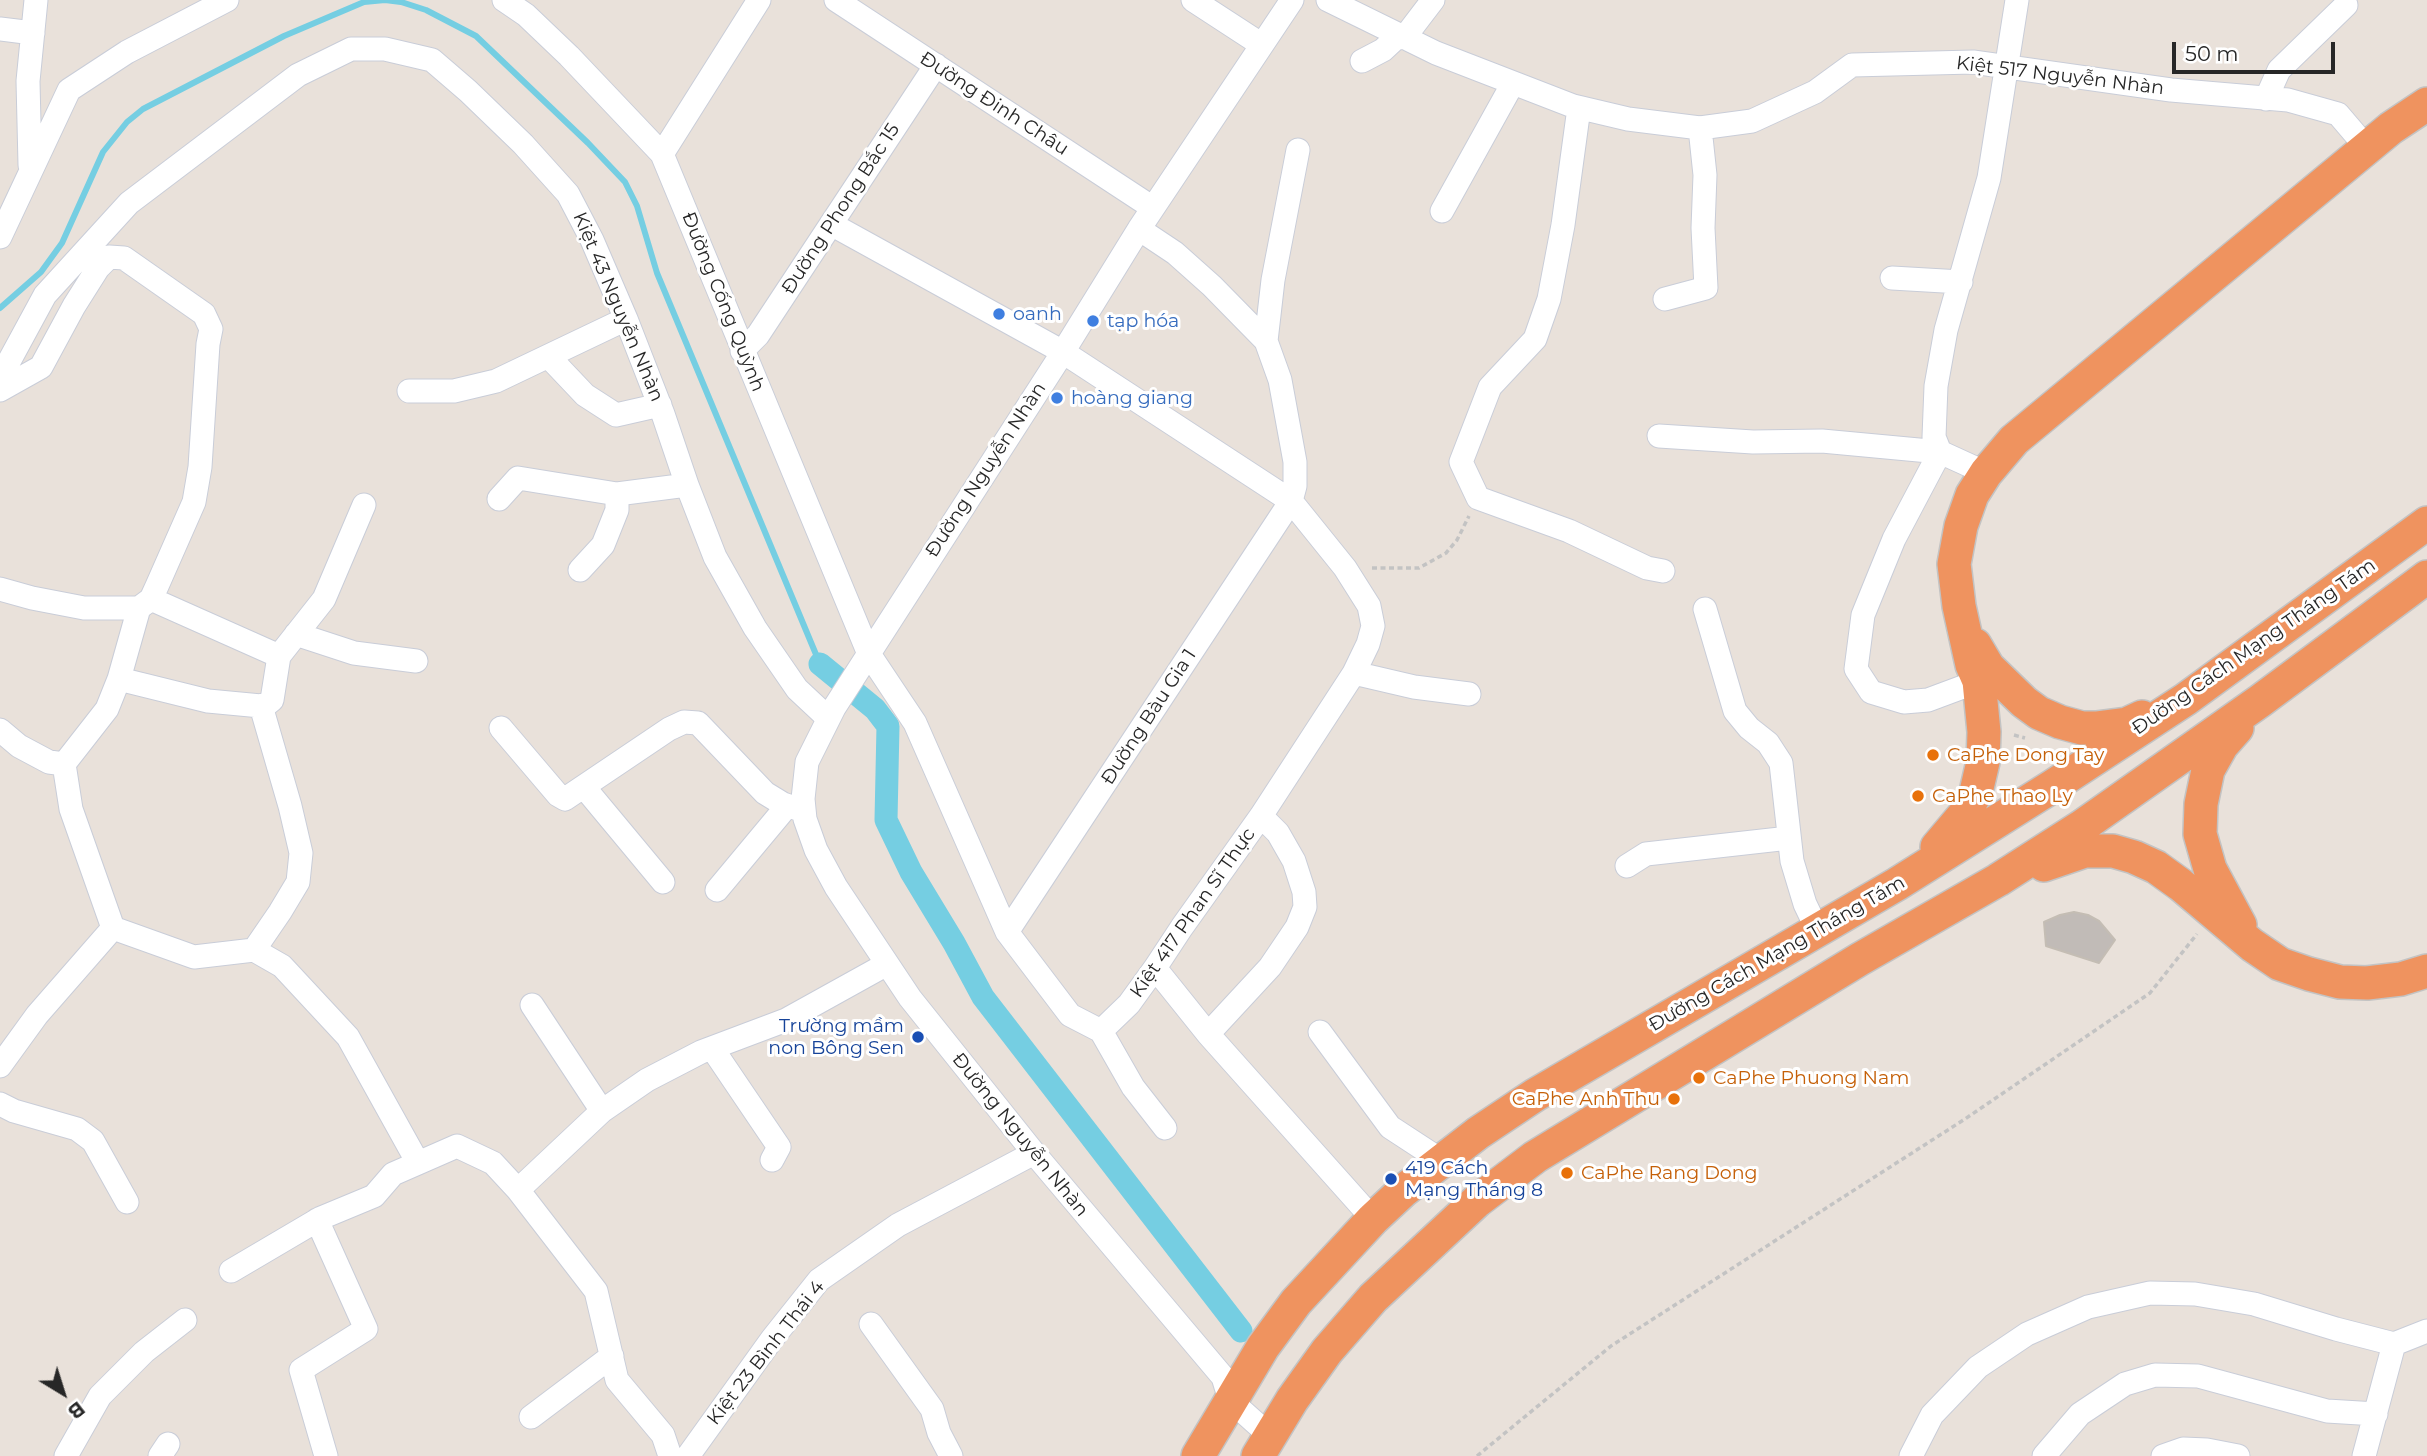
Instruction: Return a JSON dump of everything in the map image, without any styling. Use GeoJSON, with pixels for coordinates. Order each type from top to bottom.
{"type":"FeatureCollection","features":[{"type":"Feature","properties":{"kind":"highway"},"geometry":{"type":"LineString","coordinates":[[2379,138],[2427,81]]}},
{"type":"Feature","properties":{"kind":"highway"},"geometry":{"type":"LineString","coordinates":[[1897,884],[1947,838],[1964,815],[1976,792],[1983,752],[1979,681],[1972,665],[1963,625],[1954,564],[1961,526],[1972,495],[1986,473],[2014,440],[2379,138],[2427,104]]}},
{"type":"Feature","properties":{"kind":"highway","name":"Đường Cách Mạng Tháng Tám"},"geometry":{"type":"LineString","coordinates":[[1198,1456],[1263,1348],[1296,1302],[1333,1260],[1403,1191],[1478,1133],[1535,1096],[1897,884],[2186,699],[2427,523]]}},
{"type":"Feature","properties":{"kind":"highway"},"geometry":{"type":"LineString","coordinates":[[1264,1445],[1327,1351],[1373,1298],[1476,1201],[1535,1157],[1860,959],[1998,880],[2138,788],[2427,577]]}},
{"type":"Feature","properties":{"kind":"highway"},"geometry":{"type":"LineString","coordinates":[[1963,625],[1988,667],[2004,684],[2039,713],[2060,722],[2089,728],[2127,724],[2186,699]]}},
{"type":"Feature","properties":{"kind":"highway"},"geometry":{"type":"LineString","coordinates":[[2252,945],[2222,895],[2210,869],[2200,834],[2201,804],[2208,770],[2222,745],[2260,701]]}},
{"type":"Feature","properties":{"kind":"highway"},"geometry":{"type":"LineString","coordinates":[[1998,880],[2085,852],[2113,851],[2156,867],[2252,945],[2280,964],[2340,982],[2401,979],[2427,971]]}},
{"type":"Feature","properties":{"kind":"street"},"geometry":{"type":"LineString","coordinates":[[30,171],[28,81],[36,0]]}},
{"type":"Feature","properties":{"kind":"street"},"geometry":{"type":"LineString","coordinates":[[0,237],[69,90],[127,52],[227,0]]}},
{"type":"Feature","properties":{"kind":"street","name":"Đường Cống Quỳnh"},"geometry":{"type":"LineString","coordinates":[[504,0],[526,15],[569,56],[662,154],[864,661],[915,723],[1007,932]]}},
{"type":"Feature","properties":{"kind":"street"},"geometry":{"type":"LineString","coordinates":[[662,154],[759,0]]}},
{"type":"Feature","properties":{"kind":"street","name":"Đường Đinh Châu"},"geometry":{"type":"LineString","coordinates":[[836,0],[1153,208]]}},
{"type":"Feature","properties":{"kind":"street"},"geometry":{"type":"LineString","coordinates":[[1193,0],[1262,45]]}},
{"type":"Feature","properties":{"kind":"street","name":"Đường Nguyễn Nhàn"},"geometry":{"type":"LineString","coordinates":[[1264,1445],[1230,1400],[1223,1377],[1034,1153],[918,1009],[836,887],[796,809],[803,799],[807,762],[831,713],[1139,229],[1292,0]]}},
{"type":"Feature","properties":{"kind":"street","name":"Kiệt 517 Nguyễn Nhàn"},"geometry":{"type":"LineString","coordinates":[[1328,0],[1401,37],[1513,83],[1576,107],[1628,119],[1700,128],[1752,121],[1815,92],[1853,65],[1973,62],[2171,90],[2288,100],[2338,114],[2379,138]]}},
{"type":"Feature","properties":{"kind":"street"},"geometry":{"type":"LineString","coordinates":[[1362,61],[1401,37],[1433,0]]}},
{"type":"Feature","properties":{"kind":"street"},"geometry":{"type":"LineString","coordinates":[[1979,681],[1928,701],[1904,702],[1871,692],[1856,669],[1863,615],[1894,539],[1940,452],[1934,437],[1936,386],[1946,330],[1989,178],[2017,0]]}},
{"type":"Feature","properties":{"kind":"street"},"geometry":{"type":"LineString","coordinates":[[2266,99],[2279,70],[2344,2]]}},
{"type":"Feature","properties":{"kind":"street"},"geometry":{"type":"LineString","coordinates":[[0,29],[33,33]]}},
{"type":"Feature","properties":{"kind":"street","name":"Kiệt 43 Nguyễn Nhàn"},"geometry":{"type":"LineString","coordinates":[[0,378],[45,295],[130,203],[298,75],[351,49],[385,49],[432,60],[487,108],[568,194],[592,240],[626,319],[715,557],[755,628],[797,689],[831,713]]}},
{"type":"Feature","properties":{"kind":"street","name":"Đường Phong Bắc 15"},"geometry":{"type":"LineString","coordinates":[[742,351],[758,335],[936,65]]}},
{"type":"Feature","properties":{"kind":"street"},"geometry":{"type":"LineString","coordinates":[[1442,211],[1513,83]]}},
{"type":"Feature","properties":{"kind":"street"},"geometry":{"type":"LineString","coordinates":[[1576,107],[1563,225],[1549,299],[1535,339],[1490,387],[1461,462],[1478,498],[1499,508],[1569,531],[1647,568],[1663,571]]}},
{"type":"Feature","properties":{"kind":"street"},"geometry":{"type":"LineString","coordinates":[[1665,299],[1706,288],[1703,228],[1705,175],[1700,128]]}},
{"type":"Feature","properties":{"kind":"street"},"geometry":{"type":"LineString","coordinates":[[1266,341],[1273,280],[1298,150]]}},
{"type":"Feature","properties":{"kind":"street","name":"Kiệt 417 Phan Sĩ Thực"},"geometry":{"type":"LineString","coordinates":[[831,224],[1063,352],[1291,501],[1345,568],[1369,606],[1373,626],[1368,644],[1354,673],[1261,816],[1156,968],[1129,1004],[1101,1031]]}},
{"type":"Feature","properties":{"kind":"street"},"geometry":{"type":"LineString","coordinates":[[1139,229],[1175,253],[1266,341],[1280,380],[1295,462],[1295,486],[1291,501]]}},
{"type":"Feature","properties":{"kind":"street"},"geometry":{"type":"LineString","coordinates":[[0,390],[41,367],[74,306],[98,268],[109,257],[124,258],[204,314],[211,329],[194,502],[145,604],[107,709],[64,764],[71,809],[113,928]]}},
{"type":"Feature","properties":{"kind":"street"},"geometry":{"type":"LineString","coordinates":[[1892,278],[1961,282]]}},
{"type":"Feature","properties":{"kind":"street"},"geometry":{"type":"LineString","coordinates":[[410,391],[454,391],[496,381],[626,319]]}},
{"type":"Feature","properties":{"kind":"street"},"geometry":{"type":"LineString","coordinates":[[549,357],[585,395],[616,415],[660,405]]}},
{"type":"Feature","properties":{"kind":"street"},"geometry":{"type":"LineString","coordinates":[[1658,436],[1753,442],[1822,441],[1940,452],[1986,473]]}},
{"type":"Feature","properties":{"kind":"street"},"geometry":{"type":"LineString","coordinates":[[499,499],[517,478],[617,494],[687,485]]}},
{"type":"Feature","properties":{"kind":"street"},"geometry":{"type":"LineString","coordinates":[[580,570],[603,545],[617,510],[617,494]]}},
{"type":"Feature","properties":{"kind":"street","name":"Đường Bàu Gia 1"},"geometry":{"type":"LineString","coordinates":[[1007,932],[1291,501]]}},
{"type":"Feature","properties":{"kind":"street"},"geometry":{"type":"LineString","coordinates":[[118,679],[208,701],[261,706],[272,700],[279,656],[324,599],[364,505]]}},
{"type":"Feature","properties":{"kind":"street"},"geometry":{"type":"LineString","coordinates":[[0,589],[84,608],[145,604],[279,656]]}},
{"type":"Feature","properties":{"kind":"street"},"geometry":{"type":"LineString","coordinates":[[1705,609],[1735,711],[1749,728],[1768,743],[1781,763],[1789,838],[1797,881],[1818,931]]}},
{"type":"Feature","properties":{"kind":"street"},"geometry":{"type":"LineString","coordinates":[[296,634],[354,653],[416,661]]}},
{"type":"Feature","properties":{"kind":"street"},"geometry":{"type":"LineString","coordinates":[[1354,673],[1414,687],[1469,694]]}},
{"type":"Feature","properties":{"kind":"street"},"geometry":{"type":"LineString","coordinates":[[254,950],[298,882],[301,853],[261,706]]}},
{"type":"Feature","properties":{"kind":"street"},"geometry":{"type":"LineString","coordinates":[[501,728],[558,795],[575,793],[669,729],[684,722],[698,723],[765,793],[796,809],[717,890]]}},
{"type":"Feature","properties":{"kind":"street"},"geometry":{"type":"LineString","coordinates":[[0,730],[19,746],[50,762],[64,764]]}},
{"type":"Feature","properties":{"kind":"street"},"geometry":{"type":"LineString","coordinates":[[575,793],[663,882]]}},
{"type":"Feature","properties":{"kind":"street"},"geometry":{"type":"LineString","coordinates":[[1208,1034],[1270,967],[1297,927],[1305,907],[1304,892],[1294,861],[1278,832],[1261,816]]}},
{"type":"Feature","properties":{"kind":"street"},"geometry":{"type":"LineString","coordinates":[[1627,866],[1646,854],[1789,838]]}},
{"type":"Feature","properties":{"kind":"street"},"geometry":{"type":"LineString","coordinates":[[113,928],[194,957],[254,950],[282,966],[348,1037],[418,1163]]}},
{"type":"Feature","properties":{"kind":"street"},"geometry":{"type":"LineString","coordinates":[[0,1066],[37,1015],[113,928]]}},
{"type":"Feature","properties":{"kind":"street"},"geometry":{"type":"LineString","coordinates":[[1007,932],[1070,1015],[1101,1031],[1133,1087],[1165,1128]]}},
{"type":"Feature","properties":{"kind":"street"},"geometry":{"type":"LineString","coordinates":[[517,1190],[601,1111],[647,1080],[712,1048],[786,1020],[887,964]]}},
{"type":"Feature","properties":{"kind":"street"},"geometry":{"type":"LineString","coordinates":[[1156,968],[1208,1034],[1373,1219]]}},
{"type":"Feature","properties":{"kind":"street"},"geometry":{"type":"LineString","coordinates":[[532,1005],[601,1111]]}},
{"type":"Feature","properties":{"kind":"street"},"geometry":{"type":"LineString","coordinates":[[1320,1032],[1390,1127],[1442,1161]]}},
{"type":"Feature","properties":{"kind":"street"},"geometry":{"type":"LineString","coordinates":[[712,1048],[779,1147],[772,1160]]}},
{"type":"Feature","properties":{"kind":"street"},"geometry":{"type":"LineString","coordinates":[[0,1104],[14,1111],[77,1129],[93,1141],[127,1202]]}},
{"type":"Feature","properties":{"kind":"street"},"geometry":{"type":"LineString","coordinates":[[230,1271],[317,1220],[374,1196],[393,1174],[457,1146],[493,1163],[596,1291],[617,1380],[663,1435],[670,1456]]}},
{"type":"Feature","properties":{"kind":"street","name":"Kiệt 23 Bình Thái 4"},"geometry":{"type":"LineString","coordinates":[[688,1456],[772,1339],[819,1280],[898,1225],[1034,1153]]}},
{"type":"Feature","properties":{"kind":"street"},"geometry":{"type":"LineString","coordinates":[[317,1220],[366,1329],[300,1370],[326,1456]]}},
{"type":"Feature","properties":{"kind":"street"},"geometry":{"type":"LineString","coordinates":[[1911,1456],[1932,1415],[1978,1367],[2027,1334],[2088,1307],[2150,1293],[2195,1294],[2254,1304],[2394,1344],[2427,1331]]}},
{"type":"Feature","properties":{"kind":"street"},"geometry":{"type":"LineString","coordinates":[[66,1456],[100,1396],[144,1352],[185,1320]]}},
{"type":"Feature","properties":{"kind":"street"},"geometry":{"type":"LineString","coordinates":[[871,1324],[932,1409],[939,1433],[951,1456]]}},
{"type":"Feature","properties":{"kind":"street"},"geometry":{"type":"LineString","coordinates":[[2364,1456],[2394,1344]]}},
{"type":"Feature","properties":{"kind":"street"},"geometry":{"type":"LineString","coordinates":[[531,1417],[612,1356]]}},
{"type":"Feature","properties":{"kind":"street"},"geometry":{"type":"LineString","coordinates":[[2044,1456],[2080,1413],[2125,1384],[2155,1375],[2198,1376],[2327,1411],[2376,1414]]}},
{"type":"Feature","properties":{"kind":"street"},"geometry":{"type":"LineString","coordinates":[[2163,1456],[2183,1448],[2238,1456]]}},
{"type":"Feature","properties":{"kind":"path"},"geometry":{"type":"LineString","coordinates":[[1478,1456],[1611,1346],[1965,1119],[2150,993],[2213,913]]}},
{"type":"Feature","properties":{"kind":"building"},"geometry":{"type":"Polygon","coordinates":[[[2074,912],[2099,921],[2115,940],[2099,963],[2046,946],[2044,922],[2074,912]]]}},
{"type":"Feature","properties":{"kind":"waterway"},"geometry":{"type":"LineString","coordinates":[[0,308],[41,272],[62,243],[103,152],[127,122],[143,109],[284,36],[364,2],[401,2],[426,10],[476,36],[625,182],[637,206],[657,273],[820,664]]}},
{"type":"Feature","properties":{"kind":"waterway"},"geometry":{"type":"LineString","coordinates":[[820,664],[875,709],[888,726],[886,820],[911,872],[983,997],[1241,1331]]}},
{"type":"Feature","properties":{"kind":"place","name":"oanh"},"geometry":{"type":"Point","coordinates":[999,314]}},
{"type":"Feature","properties":{"kind":"place","name":"tạp hóa"},"geometry":{"type":"Point","coordinates":[1093,321]}},
{"type":"Feature","properties":{"kind":"place","name":"hoàng giang"},"geometry":{"type":"Point","coordinates":[1057,398]}},
{"type":"Feature","properties":{"kind":"place","name":"CaPhe Dong Tay"},"geometry":{"type":"Point","coordinates":[1933,755]}},
{"type":"Feature","properties":{"kind":"place","name":"CaPhe Thao Ly"},"geometry":{"type":"Point","coordinates":[1918,796]}},
{"type":"Feature","properties":{"kind":"place","name":"Trường mầm non Bông Sen"},"geometry":{"type":"Point","coordinates":[918,1037]}},
{"type":"Feature","properties":{"kind":"place","name":"CaPhe Phuong Nam"},"geometry":{"type":"Point","coordinates":[1699,1078]}},
{"type":"Feature","properties":{"kind":"place","name":"CaPhe Anh Thu"},"geometry":{"type":"Point","coordinates":[1674,1099]}},
{"type":"Feature","properties":{"kind":"place","name":"CaPhe Rang Dong"},"geometry":{"type":"Point","coordinates":[1567,1173]}},
{"type":"Feature","properties":{"kind":"place","name":"419 Cách Mạng Tháng 8"},"geometry":{"type":"Point","coordinates":[1391,1179]}}]}
